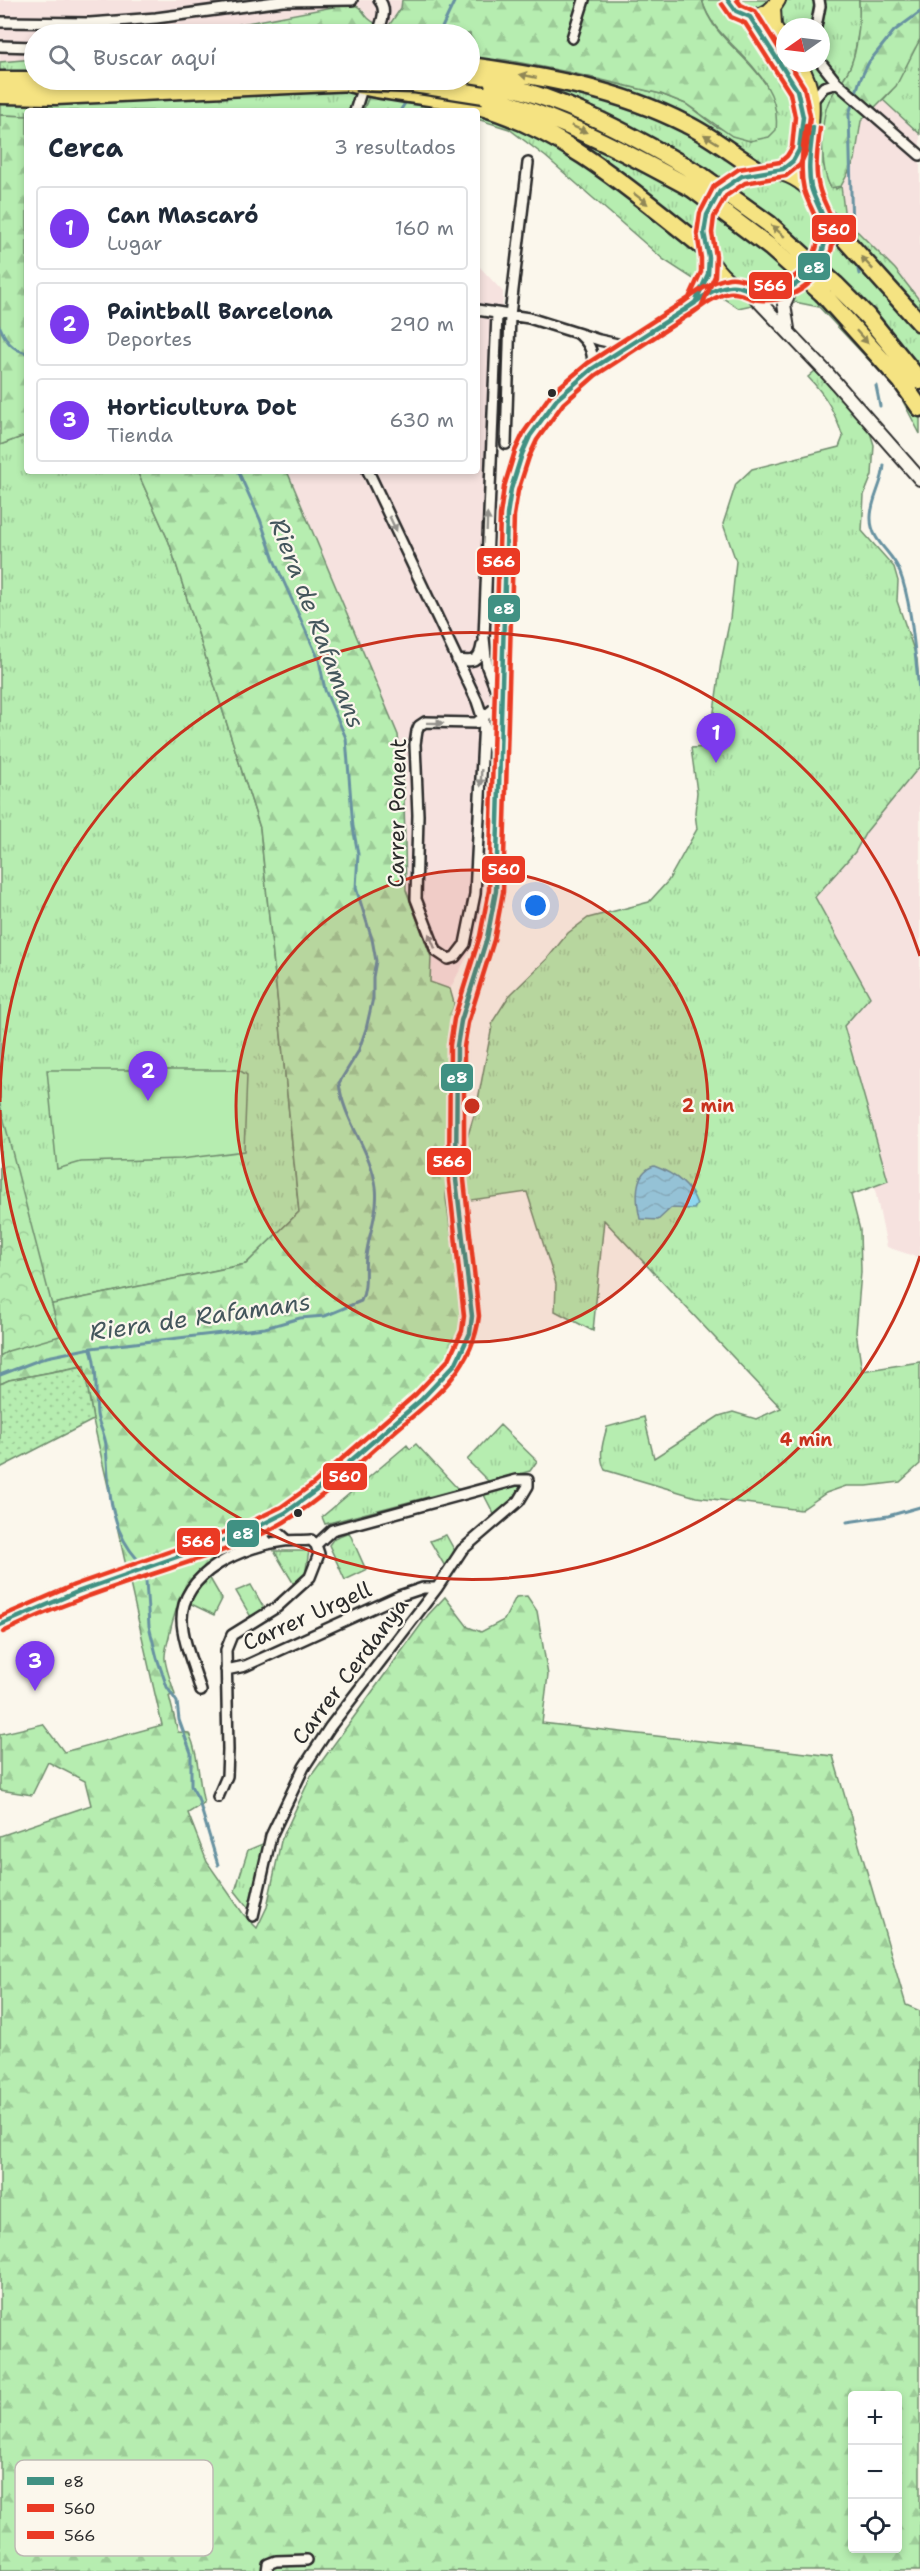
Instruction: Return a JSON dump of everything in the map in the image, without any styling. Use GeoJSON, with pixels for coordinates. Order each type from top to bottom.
{"type":"FeatureCollection","features":[{"type":"Feature","properties":{"kind":"highway"},"geometry":{"type":"LineString","coordinates":[[480,78],[531,127],[576,152],[622,184],[709,254]]}},
{"type":"Feature","properties":{"kind":"highway"},"geometry":{"type":"LineString","coordinates":[[0,80],[24,80]]}},
{"type":"Feature","properties":{"kind":"highway"},"geometry":{"type":"LineString","coordinates":[[480,83],[490,89],[561,102],[627,132],[697,182],[769,224],[830,289],[920,408]]}},
{"type":"Feature","properties":{"kind":"highway"},"geometry":{"type":"LineString","coordinates":[[480,88],[605,92],[647,106],[708,136],[767,171]]}},
{"type":"Feature","properties":{"kind":"highway"},"geometry":{"type":"LineString","coordinates":[[0,95],[56,96],[220,90]]}},
{"type":"Feature","properties":{"kind":"highway"},"geometry":{"type":"LineString","coordinates":[[824,216],[920,323]]}},
{"type":"Feature","properties":{"kind":"highway"},"geometry":{"type":"LineString","coordinates":[[830,289],[867,316],[920,381]]}},
{"type":"Feature","properties":{"kind":"main road"},"geometry":{"type":"LineString","coordinates":[[728,0],[736,11],[750,17],[762,15],[776,4]]}},
{"type":"Feature","properties":{"kind":"main road"},"geometry":{"type":"LineString","coordinates":[[776,4],[774,26],[776,30]]}},
{"type":"Feature","properties":{"kind":"main road"},"geometry":{"type":"LineString","coordinates":[[695,303],[705,280],[709,254],[705,224],[714,199],[734,180],[788,165],[797,155],[802,140],[803,117],[797,90],[750,17]]}},
{"type":"Feature","properties":{"kind":"main road"},"geometry":{"type":"LineString","coordinates":[[788,330],[784,310],[786,296],[792,287],[813,269],[822,253],[826,234],[824,216],[814,195],[809,156],[813,99],[810,85],[804,72]]}},
{"type":"Feature","properties":{"kind":"main road"},"geometry":{"type":"LineString","coordinates":[[767,171],[793,178],[814,195]]}},
{"type":"Feature","properties":{"kind":"main road"},"geometry":{"type":"LineString","coordinates":[[709,254],[723,276],[749,291],[766,293],[792,287]]}},
{"type":"Feature","properties":{"kind":"main road"},"geometry":{"type":"LineString","coordinates":[[0,1625],[57,1599],[263,1525],[305,1498],[428,1394],[457,1363],[471,1327],[470,1293],[459,1221],[456,1180],[457,1046],[460,1021],[487,938],[495,903],[507,515],[511,489],[522,454],[543,416],[568,387],[695,303],[719,290],[735,285]]}},
{"type":"Feature","properties":{"kind":"main road"},"geometry":{"type":"LineString","coordinates":[[749,291],[788,330],[920,479]]}},
{"type":"Feature","properties":{"kind":"street"},"geometry":{"type":"LineString","coordinates":[[0,22],[90,23],[156,18],[284,1],[352,0]]}},
{"type":"Feature","properties":{"kind":"street"},"geometry":{"type":"LineString","coordinates":[[379,0],[383,3],[384,11],[381,24]]}},
{"type":"Feature","properties":{"kind":"street"},"geometry":{"type":"LineString","coordinates":[[572,38],[584,0]]}},
{"type":"Feature","properties":{"kind":"street"},"geometry":{"type":"LineString","coordinates":[[818,18],[819,0]]}},
{"type":"Feature","properties":{"kind":"street"},"geometry":{"type":"LineString","coordinates":[[0,46],[24,47]]}},
{"type":"Feature","properties":{"kind":"street"},"geometry":{"type":"LineString","coordinates":[[829,72],[841,86],[920,155]]}},
{"type":"Feature","properties":{"kind":"street"},"geometry":{"type":"LineString","coordinates":[[813,99],[824,87],[841,86]]}},
{"type":"Feature","properties":{"kind":"street"},"geometry":{"type":"LineString","coordinates":[[356,108],[357,90]]}},
{"type":"Feature","properties":{"kind":"street"},"geometry":{"type":"LineString","coordinates":[[506,444],[510,315],[528,163]]}},
{"type":"Feature","properties":{"kind":"street"},"geometry":{"type":"LineString","coordinates":[[480,311],[529,318],[627,346]]}},
{"type":"Feature","properties":{"kind":"street"},"geometry":{"type":"LineString","coordinates":[[458,660],[472,662],[477,660],[481,655],[484,638],[497,314]]}},
{"type":"Feature","properties":{"kind":"street"},"geometry":{"type":"LineString","coordinates":[[575,332],[588,342],[592,351],[592,369]]}},
{"type":"Feature","properties":{"kind":"street","name":"Carrer Ponent"},"geometry":{"type":"LineString","coordinates":[[369,474],[458,660],[484,720],[500,770]]}},
{"type":"Feature","properties":{"kind":"street"},"geometry":{"type":"LineString","coordinates":[[484,638],[487,667],[501,704],[484,720]]}},
{"type":"Feature","properties":{"kind":"street","name":"Carrer Ponent"},"geometry":{"type":"LineString","coordinates":[[484,720],[475,894],[465,944],[455,957],[448,958],[436,951],[416,899],[417,730],[425,722],[476,723],[484,720]]}},
{"type":"Feature","properties":{"kind":"street","name":"Carrer Cerdanya"},"geometry":{"type":"LineString","coordinates":[[253,1916],[271,1836],[304,1767],[330,1727],[470,1542],[519,1501],[528,1486],[528,1480],[516,1480],[332,1530],[316,1545]]}},
{"type":"Feature","properties":{"kind":"street"},"geometry":{"type":"LineString","coordinates":[[263,1525],[287,1540]]}},
{"type":"Feature","properties":{"kind":"street"},"geometry":{"type":"LineString","coordinates":[[263,1525],[268,1544]]}},
{"type":"Feature","properties":{"kind":"street"},"geometry":{"type":"LineString","coordinates":[[201,1691],[182,1622],[183,1607],[197,1580],[233,1556],[287,1540],[311,1540],[316,1545],[318,1559],[310,1577],[300,1589],[277,1607],[232,1635],[226,1650],[227,1776],[219,1797]]}},
{"type":"Feature","properties":{"kind":"street","name":"Carrer Urgell"},"geometry":{"type":"LineString","coordinates":[[226,1670],[245,1666],[399,1596],[423,1588],[437,1588]]}},
{"type":"Feature","properties":{"kind":"street"},"geometry":{"type":"LineString","coordinates":[[267,2571],[268,2564],[276,2561],[307,2560]]}},
{"type":"Feature","properties":{"kind":"shaded area"},"geometry":{"type":"Polygon","coordinates":[[[0,0],[402,0],[401,8],[390,24],[376,24],[367,18],[365,11],[349,4],[240,24],[24,24],[24,60],[0,62],[0,0]]]}},
{"type":"Feature","properties":{"kind":"shaded area"},"geometry":{"type":"Polygon","coordinates":[[[883,100],[920,134],[920,301],[895,269],[845,219],[841,186],[856,154],[859,127],[861,121],[883,100]]]}},
{"type":"Feature","properties":{"kind":"shaded area"},"geometry":{"type":"Polygon","coordinates":[[[480,267],[503,292],[485,869],[481,917],[471,949],[450,989],[430,982],[431,956],[406,892],[404,798],[398,735],[288,474],[480,474],[480,267]]]}},
{"type":"Feature","properties":{"kind":"shaded area"},"geometry":{"type":"Polygon","coordinates":[[[920,769],[920,1258],[887,1247],[839,1019],[808,889],[885,796],[920,769]]]}},
{"type":"Feature","properties":{"kind":"green space"},"geometry":{"type":"Polygon","coordinates":[[[402,0],[702,0],[709,18],[720,33],[759,75],[769,91],[775,109],[776,130],[769,137],[750,141],[732,136],[686,104],[661,94],[506,60],[498,59],[480,68],[480,24],[390,24],[401,8],[402,0]]]}},
{"type":"Feature","properties":{"kind":"green space"},"geometry":{"type":"Polygon","coordinates":[[[702,0],[859,0],[860,22],[854,57],[849,70],[829,101],[825,118],[823,164],[836,189],[841,186],[845,219],[895,269],[920,301],[920,434],[897,390],[819,307],[780,299],[738,308],[664,260],[546,157],[509,129],[480,120],[480,108],[431,108],[451,90],[480,90],[480,67],[498,59],[568,72],[661,94],[686,104],[715,126],[750,141],[765,82],[710,18],[702,0]]]}},
{"type":"Feature","properties":{"kind":"green space"},"geometry":{"type":"Polygon","coordinates":[[[859,0],[920,0],[920,39],[896,86],[861,121],[855,160],[841,186],[831,188],[827,180],[823,158],[824,120],[829,101],[849,70],[854,57],[858,32],[859,0]]]}},
{"type":"Feature","properties":{"kind":"green space"},"geometry":{"type":"Polygon","coordinates":[[[349,4],[359,7],[376,24],[241,24],[349,4]]]}},
{"type":"Feature","properties":{"kind":"green space"},"geometry":{"type":"Polygon","coordinates":[[[920,39],[920,134],[883,100],[891,91],[920,39]]]}},
{"type":"Feature","properties":{"kind":"green space"},"geometry":{"type":"Polygon","coordinates":[[[24,60],[24,90],[372,90],[364,108],[24,108],[24,116],[0,115],[0,62],[24,60]]]}},
{"type":"Feature","properties":{"kind":"green space"},"geometry":{"type":"Polygon","coordinates":[[[372,90],[451,90],[431,108],[364,108],[372,90]]]}},
{"type":"Feature","properties":{"kind":"green space"},"geometry":{"type":"Polygon","coordinates":[[[0,115],[24,116],[24,436],[0,445],[0,115]]]}},
{"type":"Feature","properties":{"kind":"green space"},"geometry":{"type":"Polygon","coordinates":[[[815,371],[869,429],[874,445],[872,475],[864,495],[862,531],[894,567],[898,581],[897,601],[917,659],[920,695],[920,766],[866,832],[855,852],[815,897],[870,997],[844,1026],[888,1181],[851,1195],[860,1230],[861,1272],[856,1332],[862,1371],[920,1362],[920,1464],[900,1482],[846,1486],[826,1493],[801,1510],[696,1497],[605,1470],[602,1454],[607,1427],[644,1417],[654,1458],[719,1416],[733,1412],[756,1419],[781,1408],[604,1220],[593,1331],[555,1311],[556,1284],[527,1192],[464,1201],[463,1152],[477,1105],[493,1021],[509,996],[547,959],[568,933],[588,918],[649,902],[668,881],[697,829],[695,813],[697,792],[691,748],[709,747],[721,662],[730,619],[736,561],[723,524],[736,484],[752,469],[839,447],[843,437],[836,419],[825,398],[808,377],[815,371]]]}},
{"type":"Feature","properties":{"kind":"green space"},"geometry":{"type":"Polygon","coordinates":[[[24,436],[24,474],[138,474],[169,542],[260,828],[299,1212],[246,1264],[0,1315],[0,445],[24,436]]]}},
{"type":"Feature","properties":{"kind":"green space"},"geometry":{"type":"Polygon","coordinates":[[[138,474],[288,474],[398,735],[404,798],[406,890],[431,957],[430,982],[450,989],[454,1003],[450,1031],[446,1199],[452,1240],[461,1274],[465,1310],[460,1337],[445,1367],[333,1469],[260,1519],[259,1542],[212,1564],[190,1583],[182,1597],[175,1613],[165,1656],[175,1695],[169,1696],[178,1732],[189,1733],[192,1741],[204,1803],[188,1813],[207,1862],[244,1915],[257,1928],[267,1907],[281,1841],[311,1776],[428,1615],[445,1597],[468,1627],[481,1632],[504,1620],[516,1597],[527,1596],[537,1611],[548,1675],[542,1723],[833,1756],[906,2005],[920,2011],[920,2571],[0,2571],[0,1836],[91,1805],[85,1781],[48,1762],[32,1795],[0,1790],[0,1734],[43,1724],[64,1752],[162,1725],[93,1420],[84,1366],[9,1380],[0,1384],[0,1315],[246,1264],[299,1212],[260,828],[169,542],[138,474]]]}},
{"type":"Feature","properties":{"kind":"green space"},"geometry":{"type":"Polygon","coordinates":[[[47,1070],[239,1070],[247,1075],[244,1151],[181,1159],[81,1162],[57,1169],[47,1070]]]}},
{"type":"Feature","properties":{"kind":"green space"},"geometry":{"type":"Polygon","coordinates":[[[0,1105],[60,1336],[8,1351],[0,1356],[0,1105]]]}},
{"type":"Feature","properties":{"kind":"green space"},"geometry":{"type":"Polygon","coordinates":[[[84,1366],[93,1420],[0,1468],[0,1384],[9,1380],[84,1366]]]}},
{"type":"Feature","properties":{"kind":"green space"},"geometry":{"type":"Polygon","coordinates":[[[500,1425],[537,1461],[530,1471],[489,1482],[467,1460],[500,1425]]]}},
{"type":"Feature","properties":{"kind":"green space"},"geometry":{"type":"Polygon","coordinates":[[[416,1444],[458,1489],[325,1524],[322,1517],[407,1445],[410,1449],[416,1444]]]}},
{"type":"Feature","properties":{"kind":"green space"},"geometry":{"type":"Polygon","coordinates":[[[514,1484],[520,1487],[512,1502],[495,1516],[484,1495],[514,1484]]]}},
{"type":"Feature","properties":{"kind":"green space"},"geometry":{"type":"Polygon","coordinates":[[[349,1532],[366,1570],[345,1580],[329,1545],[334,1538],[349,1532]]]}},
{"type":"Feature","properties":{"kind":"green space"},"geometry":{"type":"Polygon","coordinates":[[[446,1535],[456,1553],[446,1568],[430,1541],[446,1535]]]}},
{"type":"Feature","properties":{"kind":"green space"},"geometry":{"type":"Polygon","coordinates":[[[274,1551],[309,1551],[305,1575],[295,1586],[274,1551]]]}},
{"type":"Feature","properties":{"kind":"green space"},"geometry":{"type":"Polygon","coordinates":[[[208,1575],[222,1599],[214,1615],[189,1603],[208,1575]]]}},
{"type":"Feature","properties":{"kind":"green space"},"geometry":{"type":"Polygon","coordinates":[[[251,1585],[264,1608],[251,1617],[236,1591],[251,1585]]]}},
{"type":"Feature","properties":{"kind":"green space"},"geometry":{"type":"Polygon","coordinates":[[[265,1843],[250,1910],[235,1891],[248,1850],[265,1843]]]}},
{"type":"Feature","properties":{"kind":"water"},"geometry":{"type":"Polygon","coordinates":[[[654,1166],[668,1172],[685,1185],[697,1204],[694,1209],[671,1208],[658,1220],[640,1219],[637,1196],[639,1181],[647,1169],[654,1166]]]}},
{"type":"Feature","properties":{"kind":"waterway","name":"Riera de Rafamans"},"geometry":{"type":"LineString","coordinates":[[444,24],[455,0]]}},
{"type":"Feature","properties":{"kind":"waterway"},"geometry":{"type":"LineString","coordinates":[[852,232],[849,114],[860,80],[869,62],[894,31],[920,12]]}},
{"type":"Feature","properties":{"kind":"waterway","name":"Riera de Rafamans"},"geometry":{"type":"LineString","coordinates":[[402,108],[407,100]]}},
{"type":"Feature","properties":{"kind":"waterway"},"geometry":{"type":"LineString","coordinates":[[857,265],[859,274]]}},
{"type":"Feature","properties":{"kind":"waterway"},"geometry":{"type":"LineString","coordinates":[[0,327],[10,344],[24,352]]}},
{"type":"Feature","properties":{"kind":"waterway"},"geometry":{"type":"LineString","coordinates":[[876,386],[880,406]]}},
{"type":"Feature","properties":{"kind":"waterway"},"geometry":{"type":"LineString","coordinates":[[884,465],[872,506],[872,527],[874,534],[896,564],[904,584],[920,698]]}},
{"type":"Feature","properties":{"kind":"waterway","name":"Riera de Rafamans"},"geometry":{"type":"LineString","coordinates":[[0,1375],[47,1357],[91,1348],[265,1328],[300,1318],[325,1316],[361,1301],[363,1295],[366,1256],[377,1195],[369,1160],[346,1110],[339,1083],[358,1052],[366,1029],[373,998],[376,961],[372,939],[356,888],[358,854],[353,827],[346,738],[325,690],[319,660],[274,560],[260,519],[239,474]]}},
{"type":"Feature","properties":{"kind":"waterway"},"geometry":{"type":"LineString","coordinates":[[91,1349],[97,1414],[105,1441],[115,1520],[128,1547],[138,1560]]}},
{"type":"Feature","properties":{"kind":"waterway"},"geometry":{"type":"LineString","coordinates":[[847,1522],[888,1516],[920,1507]]}},
{"type":"Feature","properties":{"kind":"waterway"},"geometry":{"type":"LineString","coordinates":[[146,1581],[149,1626],[157,1658],[167,1687],[177,1702],[179,1720],[191,1753],[191,1786],[198,1798],[218,1865]]}},
{"type":"Feature","properties":{"kind":"transit line","name":"e8"},"geometry":{"type":"LineString","coordinates":[[0,1625],[77,1592],[245,1533],[285,1513],[318,1489],[421,1400],[456,1363],[470,1333],[472,1316],[456,1180],[457,1046],[461,1021],[487,938],[496,891],[507,515],[511,489],[530,436],[557,399],[592,369],[695,303],[708,274],[709,257],[704,233],[707,215],[720,191],[742,176],[783,169],[793,161],[799,150],[803,117],[797,90],[750,17],[736,11],[728,0]]}},
{"type":"Feature","properties":{"kind":"transit line","name":"560"},"geometry":{"type":"LineString","coordinates":[[737,0],[741,5],[756,12],[776,44]]}},
{"type":"Feature","properties":{"kind":"transit line","name":"566"},"geometry":{"type":"LineString","coordinates":[[0,1617],[74,1585],[242,1526],[281,1507],[313,1484],[416,1394],[449,1359],[462,1331],[464,1316],[449,1181],[450,1045],[454,1019],[480,936],[489,890],[500,515],[504,487],[515,451],[524,432],[551,394],[588,363],[689,298],[701,272],[697,233],[700,213],[714,186],[739,169],[780,162],[792,148],[795,117],[790,93],[745,23],[731,17],[722,4]]}},
{"type":"Feature","properties":{"kind":"transit line","name":"560"},"geometry":{"type":"LineString","coordinates":[[3,1632],[83,1598],[233,1547],[290,1519],[338,1482],[440,1392],[461,1365],[469,1350],[479,1316],[464,1180],[464,1047],[468,1023],[494,940],[503,892],[514,516],[518,491],[537,440],[563,404],[596,375],[701,307],[715,276],[716,256],[712,233],[714,217],[726,196],[745,183],[786,176],[800,165],[806,152],[810,116],[804,87],[795,72]]}},
{"type":"Feature","properties":{"kind":"transit line","name":"566"},"geometry":{"type":"LineString","coordinates":[[681,304],[704,288],[729,278],[756,284],[782,283],[791,279],[807,264],[813,255],[819,234],[817,222],[806,196],[802,174],[806,126]]}},
{"type":"Feature","properties":{"kind":"transit line","name":"e8"},"geometry":{"type":"LineString","coordinates":[[685,310],[706,295],[723,287],[737,286],[760,293],[784,290],[805,278],[813,269],[824,247],[826,235],[825,222],[811,187],[809,172],[813,127]]}},
{"type":"Feature","properties":{"kind":"transit line","name":"560"},"geometry":{"type":"LineString","coordinates":[[689,316],[723,294],[737,293],[760,300],[774,300],[787,296],[799,291],[819,273],[832,249],[834,235],[833,222],[818,180],[817,158],[820,128]]}},
{"type":"Feature","properties":{"kind":"place","name":"Can Mascaró"},"geometry":{"type":"Point","coordinates":[716,763]}},
{"type":"Feature","properties":{"kind":"place","name":"Paintball Barcelona"},"geometry":{"type":"Point","coordinates":[148,1101]}},
{"type":"Feature","properties":{"kind":"place","name":"Horticultura Dot"},"geometry":{"type":"Point","coordinates":[35,1691]}}]}
